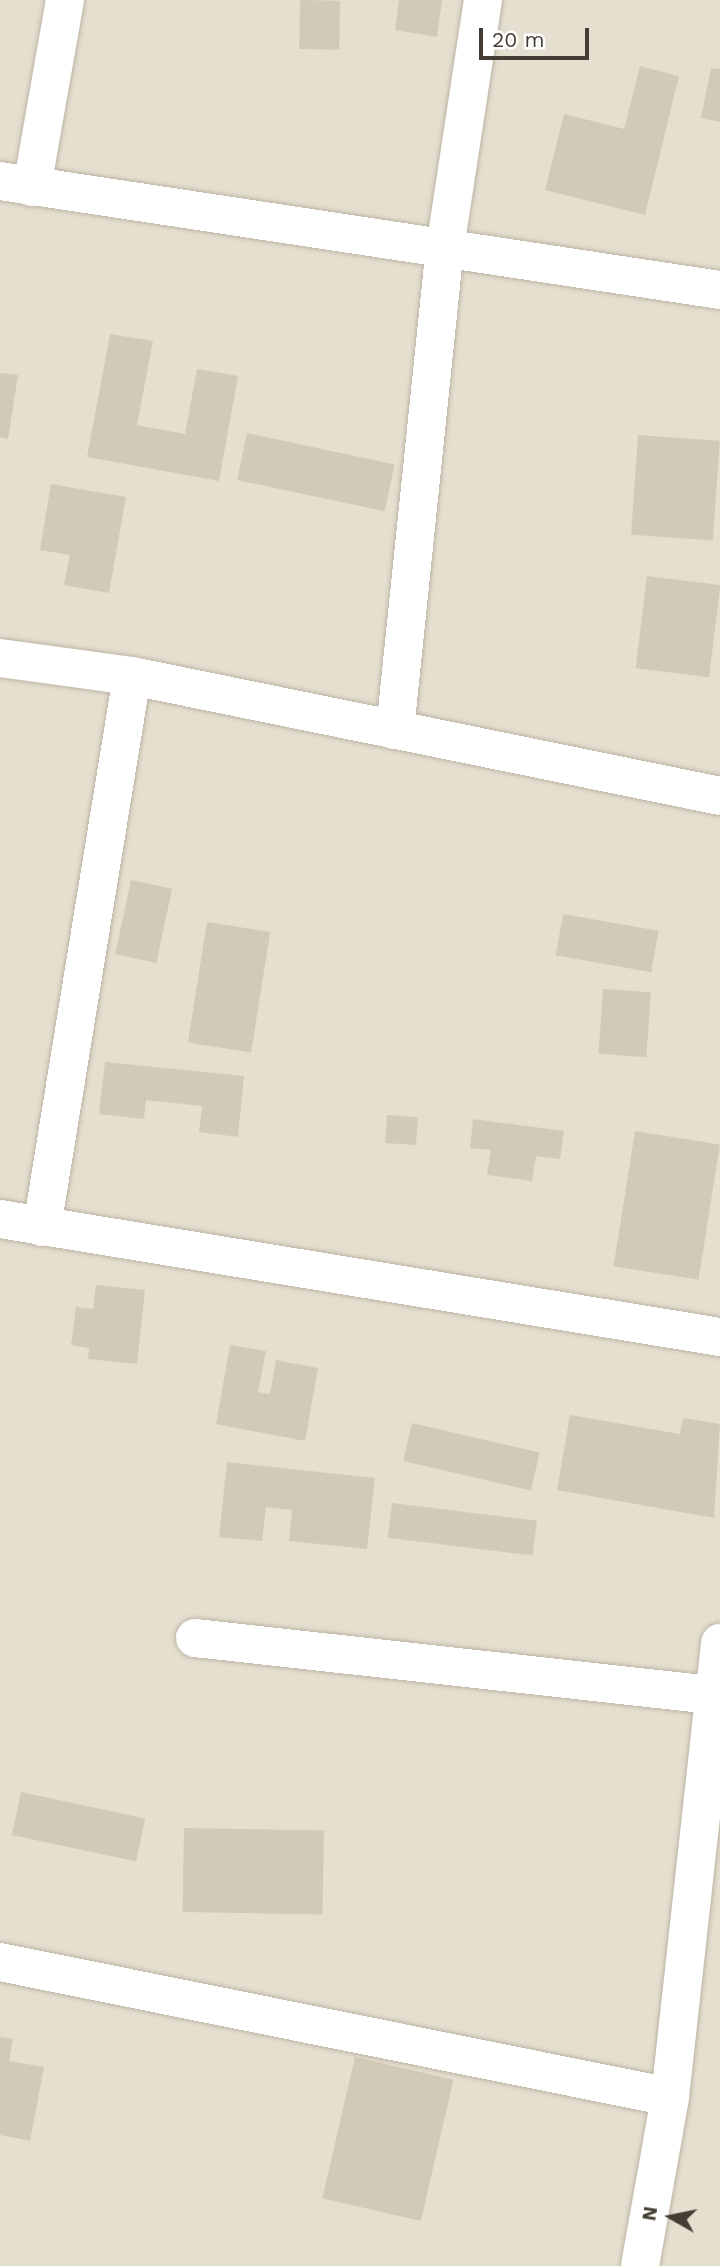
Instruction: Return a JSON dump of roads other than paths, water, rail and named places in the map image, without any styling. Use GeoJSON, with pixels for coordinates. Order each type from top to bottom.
{"type":"FeatureCollection","features":[{"type":"Feature","properties":{"kind":"street"},"geometry":{"type":"LineString","coordinates":[[65,0],[16,184],[720,290]]}},
{"type":"Feature","properties":{"kind":"street"},"geometry":{"type":"LineString","coordinates":[[395,730],[445,248],[483,0]]}},
{"type":"Feature","properties":{"kind":"street"},"geometry":{"type":"LineString","coordinates":[[0,657],[132,676],[720,796]]}},
{"type":"Feature","properties":{"kind":"street"},"geometry":{"type":"LineString","coordinates":[[43,1227],[132,676]]}},
{"type":"Feature","properties":{"kind":"street"},"geometry":{"type":"LineString","coordinates":[[0,1220],[720,1337]]}},
{"type":"Feature","properties":{"kind":"street"},"geometry":{"type":"LineString","coordinates":[[195,1638],[711,1695]]}},
{"type":"Feature","properties":{"kind":"street"},"geometry":{"type":"LineString","coordinates":[[640,2266],[670,2097],[711,1695],[720,1643]]}},
{"type":"Feature","properties":{"kind":"street"},"geometry":{"type":"LineString","coordinates":[[0,1962],[670,2097]]}}]}
